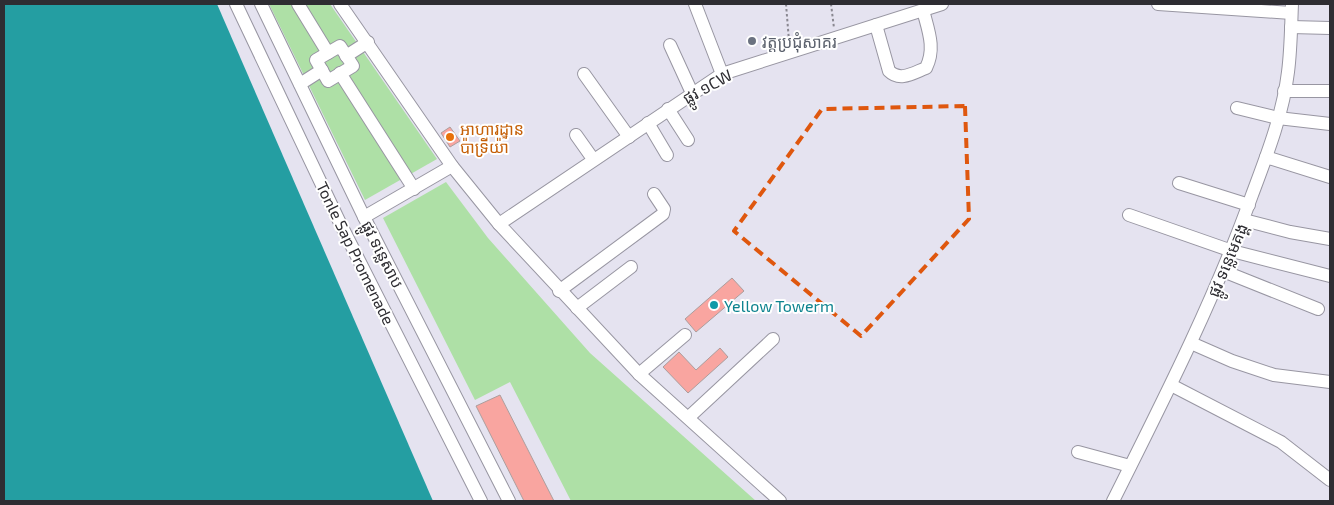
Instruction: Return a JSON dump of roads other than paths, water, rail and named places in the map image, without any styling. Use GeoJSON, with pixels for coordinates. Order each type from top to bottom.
{"type":"FeatureCollection","features":[{"type":"Feature","properties":{"kind":"street","name":"Tonle Sap Promenade"},"geometry":{"type":"LineString","coordinates":[[236,4],[340,223],[481,501]]}},
{"type":"Feature","properties":{"kind":"street","name":"ផ្លូវ ទន្លេសាប"},"geometry":{"type":"LineString","coordinates":[[261,4],[364,217],[509,501]]}},
{"type":"Feature","properties":{"kind":"street"},"geometry":{"type":"LineString","coordinates":[[298,4],[328,53]]}},
{"type":"Feature","properties":{"kind":"street"},"geometry":{"type":"LineString","coordinates":[[340,4],[452,166],[499,224],[559,291],[639,374],[689,417],[780,501]]}},
{"type":"Feature","properties":{"kind":"street"},"geometry":{"type":"LineString","coordinates":[[695,4],[722,74]]}},
{"type":"Feature","properties":{"kind":"street","name":"ផ្លូវ ១CW"},"geometry":{"type":"LineString","coordinates":[[499,224],[593,159],[629,137],[692,92],[722,74],[942,4]]}},
{"type":"Feature","properties":{"kind":"street"},"geometry":{"type":"LineString","coordinates":[[1158,4],[1292,9]]}},
{"type":"Feature","properties":{"kind":"street","name":"ផ្លូវ ទន្លេមេគង្គ"},"geometry":{"type":"LineString","coordinates":[[1113,501],[1191,343],[1244,220],[1278,118],[1288,72],[1292,9]]}},
{"type":"Feature","properties":{"kind":"street"},"geometry":{"type":"LineString","coordinates":[[876,25],[889,71],[894,76],[901,77],[926,68],[930,59],[931,42],[923,10]]}},
{"type":"Feature","properties":{"kind":"street"},"geometry":{"type":"LineString","coordinates":[[1291,27],[1330,28]]}},
{"type":"Feature","properties":{"kind":"street"},"geometry":{"type":"LineString","coordinates":[[346,56],[368,42]]}},
{"type":"Feature","properties":{"kind":"street"},"geometry":{"type":"LineString","coordinates":[[670,45],[692,92]]}},
{"type":"Feature","properties":{"kind":"street"},"geometry":{"type":"LineString","coordinates":[[340,46],[352,66],[328,81],[316,60],[328,53],[340,46]]}},
{"type":"Feature","properties":{"kind":"street"},"geometry":{"type":"LineString","coordinates":[[300,84],[322,70]]}},
{"type":"Feature","properties":{"kind":"street"},"geometry":{"type":"LineString","coordinates":[[340,73],[414,189]]}},
{"type":"Feature","properties":{"kind":"street"},"geometry":{"type":"LineString","coordinates":[[584,74],[629,137]]}},
{"type":"Feature","properties":{"kind":"street"},"geometry":{"type":"LineString","coordinates":[[1284,91],[1330,91]]}},
{"type":"Feature","properties":{"kind":"street"},"geometry":{"type":"LineString","coordinates":[[1237,108],[1278,118],[1330,124]]}},
{"type":"Feature","properties":{"kind":"street"},"geometry":{"type":"LineString","coordinates":[[668,109],[688,140]]}},
{"type":"Feature","properties":{"kind":"street"},"geometry":{"type":"LineString","coordinates":[[648,124],[668,155]]}},
{"type":"Feature","properties":{"kind":"street"},"geometry":{"type":"LineString","coordinates":[[576,135],[593,159]]}},
{"type":"Feature","properties":{"kind":"street"},"geometry":{"type":"LineString","coordinates":[[1266,157],[1330,177]]}},
{"type":"Feature","properties":{"kind":"street"},"geometry":{"type":"LineString","coordinates":[[364,217],[452,166]]}},
{"type":"Feature","properties":{"kind":"street"},"geometry":{"type":"LineString","coordinates":[[1179,183],[1249,205]]}},
{"type":"Feature","properties":{"kind":"street"},"geometry":{"type":"LineString","coordinates":[[559,291],[663,214],[664,209],[654,194]]}},
{"type":"Feature","properties":{"kind":"street"},"geometry":{"type":"LineString","coordinates":[[1129,215],[1232,251],[1330,276]]}},
{"type":"Feature","properties":{"kind":"street"},"geometry":{"type":"LineString","coordinates":[[1244,220],[1290,232],[1330,239]]}},
{"type":"Feature","properties":{"kind":"street"},"geometry":{"type":"LineString","coordinates":[[577,308],[631,267]]}},
{"type":"Feature","properties":{"kind":"street"},"geometry":{"type":"LineString","coordinates":[[1223,271],[1318,309]]}},
{"type":"Feature","properties":{"kind":"street"},"geometry":{"type":"LineString","coordinates":[[639,374],[685,336]]}},
{"type":"Feature","properties":{"kind":"street"},"geometry":{"type":"LineString","coordinates":[[689,417],[773,339]]}},
{"type":"Feature","properties":{"kind":"street"},"geometry":{"type":"LineString","coordinates":[[1191,343],[1232,361],[1274,375],[1330,382]]}},
{"type":"Feature","properties":{"kind":"street"},"geometry":{"type":"LineString","coordinates":[[1171,385],[1281,442],[1330,480]]}},
{"type":"Feature","properties":{"kind":"street"},"geometry":{"type":"LineString","coordinates":[[1078,452],[1130,466]]}},
{"type":"Feature","properties":{"kind":"water"},"geometry":{"type":"Polygon","coordinates":[[[4,4],[217,4],[433,501],[4,501],[4,4]]]}},
{"type":"Feature","properties":{"kind":"place","name":"វត្តប្រជុំសាគរ"},"geometry":{"type":"Point","coordinates":[752,41]}},
{"type":"Feature","properties":{"kind":"place","name":"អាហារដ្ឋាន ប៉ាទ្រីយ៉ា"},"geometry":{"type":"Point","coordinates":[450,137]}},
{"type":"Feature","properties":{"kind":"place","name":"Yellow Towerm"},"geometry":{"type":"Point","coordinates":[714,305]}}]}
